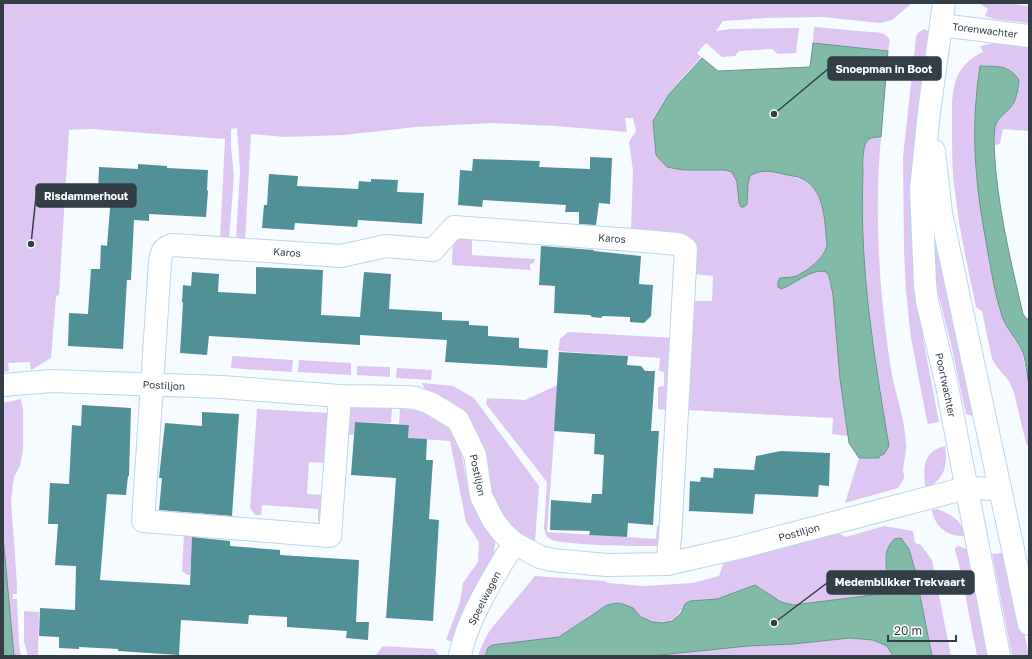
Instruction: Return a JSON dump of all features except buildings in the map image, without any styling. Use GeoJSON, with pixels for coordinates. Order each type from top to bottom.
{"type":"FeatureCollection","features":[{"type":"Feature","properties":{"kind":"street","name":"Poortwachter"},"geometry":{"type":"LineString","coordinates":[[944,3],[929,112],[921,189],[925,284],[927,300],[947,387],[999,656]]}},
{"type":"Feature","properties":{"kind":"street","name":"Torenwachter"},"geometry":{"type":"LineString","coordinates":[[942,25],[1029,36]]}},
{"type":"Feature","properties":{"kind":"street","name":"Poortwachter"},"geometry":{"type":"LineString","coordinates":[[929,112],[941,213],[1029,624]]}},
{"type":"Feature","properties":{"kind":"street","name":"Karos"},"geometry":{"type":"LineString","coordinates":[[340,396],[330,536],[142,521],[160,255],[163,250],[172,245],[341,256],[386,246],[433,250],[454,228],[633,240],[677,244],[682,246],[686,250],[671,522],[667,564]]}},
{"type":"Feature","properties":{"kind":"street","name":"Postiljon"},"geometry":{"type":"LineString","coordinates":[[3,385],[51,381],[151,384],[222,387],[340,396],[416,398],[430,403],[458,420],[474,455],[481,496],[493,520],[503,533],[514,543],[540,557],[552,560],[607,564],[667,564],[742,547],[966,488],[1000,489]]}},
{"type":"Feature","properties":{"kind":"street","name":"Speelwagen"},"geometry":{"type":"LineString","coordinates":[[460,656],[472,619],[514,543]]}},
{"type":"Feature","properties":{"kind":"shaded area"},"geometry":{"type":"Polygon","coordinates":[[[3,3],[912,3],[892,20],[880,23],[822,17],[766,18],[723,21],[716,31],[732,29],[799,28],[796,53],[778,54],[772,49],[739,51],[735,56],[722,57],[706,43],[697,53],[701,57],[668,94],[653,121],[656,155],[667,167],[683,170],[725,170],[733,172],[737,182],[739,203],[741,207],[744,207],[747,204],[750,176],[768,171],[796,177],[815,189],[820,197],[823,206],[827,244],[824,253],[810,270],[791,277],[781,289],[821,270],[826,271],[829,276],[833,295],[840,379],[848,436],[832,434],[833,418],[686,410],[689,329],[695,331],[690,328],[691,301],[712,301],[713,276],[692,274],[689,239],[688,236],[683,233],[631,229],[633,171],[629,142],[636,131],[633,118],[625,118],[627,132],[492,123],[416,127],[344,135],[285,137],[251,134],[245,241],[236,240],[240,171],[237,128],[231,129],[234,175],[229,239],[220,239],[225,139],[91,129],[69,130],[59,295],[56,296],[51,358],[31,370],[30,362],[8,363],[9,371],[3,372],[3,3]]]}},
{"type":"Feature","properties":{"kind":"shaded area"},"geometry":{"type":"Polygon","coordinates":[[[979,3],[1014,3],[1029,6],[1029,23],[994,19],[985,16],[988,9],[979,3]]]}},
{"type":"Feature","properties":{"kind":"shaded area"},"geometry":{"type":"Polygon","coordinates":[[[814,27],[881,33],[886,35],[890,40],[888,51],[813,43],[814,27]]]}},
{"type":"Feature","properties":{"kind":"shaded area"},"geometry":{"type":"Polygon","coordinates":[[[924,29],[928,31],[918,123],[916,285],[923,338],[939,422],[928,424],[911,338],[906,291],[903,157],[916,37],[918,33],[924,29]]]}},
{"type":"Feature","properties":{"kind":"shaded area"},"geometry":{"type":"Polygon","coordinates":[[[813,43],[888,51],[881,137],[873,138],[867,141],[864,148],[863,162],[863,243],[869,311],[889,446],[884,454],[879,456],[879,458],[859,458],[849,443],[840,379],[833,295],[829,276],[826,272],[815,272],[786,287],[781,289],[778,287],[780,278],[794,277],[806,270],[820,259],[826,249],[827,244],[824,215],[819,196],[814,188],[798,177],[770,171],[758,172],[750,176],[747,204],[744,207],[741,207],[739,203],[737,182],[732,172],[725,170],[683,170],[667,167],[656,155],[653,121],[669,94],[702,58],[718,71],[810,67],[813,43]]]}},
{"type":"Feature","properties":{"kind":"shaded area"},"geometry":{"type":"Polygon","coordinates":[[[995,43],[1029,47],[1029,131],[1003,129],[1000,144],[995,145],[995,127],[997,121],[1011,107],[1018,95],[1007,68],[980,66],[976,94],[974,128],[976,175],[1003,317],[1022,351],[1029,386],[1029,448],[1026,443],[1014,393],[1009,381],[992,359],[982,311],[976,307],[960,226],[954,181],[952,153],[952,107],[955,83],[964,66],[975,56],[983,52],[980,46],[995,43]]]}},
{"type":"Feature","properties":{"kind":"shaded area"},"geometry":{"type":"Polygon","coordinates":[[[980,66],[1002,67],[1011,71],[1019,80],[1017,95],[1014,102],[996,124],[994,144],[998,191],[1007,244],[1023,314],[1029,320],[1029,386],[1022,350],[1002,316],[993,282],[979,201],[975,157],[975,113],[980,66]]]}},
{"type":"Feature","properties":{"kind":"shaded area"},"geometry":{"type":"Polygon","coordinates":[[[873,137],[881,137],[878,194],[880,279],[890,364],[904,424],[906,451],[903,469],[904,478],[898,488],[845,503],[859,458],[879,458],[879,456],[889,446],[874,356],[863,251],[864,147],[867,141],[873,137]]]}},
{"type":"Feature","properties":{"kind":"shaded area"},"geometry":{"type":"Polygon","coordinates":[[[936,228],[975,417],[966,414],[951,344],[933,273],[928,229],[936,228]]]}},
{"type":"Feature","properties":{"kind":"shaded area"},"geometry":{"type":"Polygon","coordinates":[[[461,235],[472,236],[472,255],[535,259],[534,263],[530,264],[530,270],[452,265],[453,241],[461,235]]]}},
{"type":"Feature","properties":{"kind":"shaded area"},"geometry":{"type":"Polygon","coordinates":[[[568,332],[674,338],[673,350],[669,354],[666,410],[658,409],[658,387],[664,386],[664,372],[659,371],[660,358],[558,351],[560,339],[568,332]]]}},
{"type":"Feature","properties":{"kind":"shaded area"},"geometry":{"type":"Polygon","coordinates":[[[232,356],[293,360],[292,372],[231,368],[232,356]]]}},
{"type":"Feature","properties":{"kind":"shaded area"},"geometry":{"type":"Polygon","coordinates":[[[299,360],[351,363],[351,375],[298,372],[299,360]]]}},
{"type":"Feature","properties":{"kind":"shaded area"},"geometry":{"type":"Polygon","coordinates":[[[357,366],[390,367],[390,377],[357,375],[357,366]]]}},
{"type":"Feature","properties":{"kind":"shaded area"},"geometry":{"type":"Polygon","coordinates":[[[397,368],[432,370],[431,380],[396,378],[397,368]]]}},
{"type":"Feature","properties":{"kind":"shaded area"},"geometry":{"type":"Polygon","coordinates":[[[422,383],[453,386],[474,398],[539,486],[535,543],[520,535],[500,514],[491,497],[463,413],[452,402],[426,392],[422,383]]]}},
{"type":"Feature","properties":{"kind":"shaded area"},"geometry":{"type":"Polygon","coordinates":[[[558,385],[547,532],[656,539],[657,526],[662,526],[660,544],[656,546],[614,546],[582,544],[555,541],[550,539],[547,535],[544,528],[547,482],[486,404],[487,398],[525,400],[558,385]]]}},
{"type":"Feature","properties":{"kind":"shaded area"},"geometry":{"type":"Polygon","coordinates":[[[21,399],[23,409],[23,450],[20,466],[14,477],[11,501],[17,584],[17,594],[13,594],[13,599],[17,599],[21,656],[14,656],[3,536],[3,403],[21,399]]]}},
{"type":"Feature","properties":{"kind":"shaded area"},"geometry":{"type":"Polygon","coordinates":[[[348,406],[392,409],[391,423],[355,422],[354,435],[346,435],[348,406]]]}},
{"type":"Feature","properties":{"kind":"shaded area"},"geometry":{"type":"Polygon","coordinates":[[[257,409],[330,413],[326,463],[309,462],[307,494],[325,495],[324,521],[318,521],[318,509],[262,505],[261,515],[255,515],[250,508],[257,409]]]}},
{"type":"Feature","properties":{"kind":"shaded area"},"geometry":{"type":"Polygon","coordinates":[[[400,409],[424,412],[440,419],[451,429],[458,441],[475,508],[495,540],[493,557],[489,569],[454,642],[446,640],[460,602],[463,583],[478,562],[479,542],[466,522],[450,441],[408,438],[409,425],[399,424],[400,409]]]}},
{"type":"Feature","properties":{"kind":"shaded area"},"geometry":{"type":"Polygon","coordinates":[[[945,446],[946,459],[944,471],[937,481],[926,488],[924,472],[928,456],[937,449],[945,446]]]}},
{"type":"Feature","properties":{"kind":"shaded area"},"geometry":{"type":"Polygon","coordinates":[[[937,509],[959,522],[964,531],[964,536],[948,533],[939,526],[932,511],[937,509]]]}},
{"type":"Feature","properties":{"kind":"shaded area"},"geometry":{"type":"Polygon","coordinates":[[[884,526],[913,531],[915,543],[921,545],[932,560],[951,656],[932,656],[915,570],[909,549],[901,538],[885,555],[887,578],[884,592],[873,595],[793,605],[781,603],[755,585],[717,599],[685,604],[677,616],[672,620],[660,624],[647,621],[626,605],[615,604],[600,609],[558,637],[488,648],[485,656],[478,656],[490,630],[535,576],[605,581],[608,583],[643,586],[693,583],[719,576],[723,564],[838,533],[846,537],[884,526]]]}},
{"type":"Feature","properties":{"kind":"shaded area"},"geometry":{"type":"Polygon","coordinates":[[[184,534],[193,535],[190,575],[187,575],[182,571],[184,534]]]}},
{"type":"Feature","properties":{"kind":"shaded area"},"geometry":{"type":"Polygon","coordinates":[[[3,536],[14,656],[3,656],[3,536]]]}},
{"type":"Feature","properties":{"kind":"shaded area"},"geometry":{"type":"Polygon","coordinates":[[[901,538],[909,549],[915,570],[932,656],[893,656],[887,646],[873,640],[850,638],[650,656],[485,656],[488,648],[492,645],[559,637],[607,605],[617,603],[633,608],[641,617],[652,622],[663,623],[672,621],[681,613],[685,604],[690,601],[717,599],[755,585],[781,602],[793,605],[873,595],[884,591],[886,587],[886,554],[894,539],[901,538]]]}},
{"type":"Feature","properties":{"kind":"shaded area"},"geometry":{"type":"Polygon","coordinates":[[[958,546],[967,549],[988,656],[977,656],[961,573],[955,550],[958,546]]]}},
{"type":"Feature","properties":{"kind":"shaded area"},"geometry":{"type":"Polygon","coordinates":[[[992,554],[1007,554],[1029,656],[1012,656],[992,554]]]}},
{"type":"Feature","properties":{"kind":"shaded area"},"geometry":{"type":"Polygon","coordinates":[[[24,611],[39,612],[38,656],[28,656],[24,641],[24,611]]]}},
{"type":"Feature","properties":{"kind":"shaded area"},"geometry":{"type":"Polygon","coordinates":[[[850,638],[873,640],[888,646],[893,656],[650,656],[748,646],[793,644],[850,638]]]}},
{"type":"Feature","properties":{"kind":"shaded area"},"geometry":{"type":"Polygon","coordinates":[[[383,646],[434,649],[440,656],[375,656],[383,646]]]}},
{"type":"Feature","properties":{"kind":"place","name":"Snoepman in Boot"},"geometry":{"type":"Point","coordinates":[774,114]}},
{"type":"Feature","properties":{"kind":"place","name":"Risdammerhout"},"geometry":{"type":"Point","coordinates":[31,244]}},
{"type":"Feature","properties":{"kind":"place","name":"Medemblikker Trekvaart"},"geometry":{"type":"Point","coordinates":[774,623]}}]}
